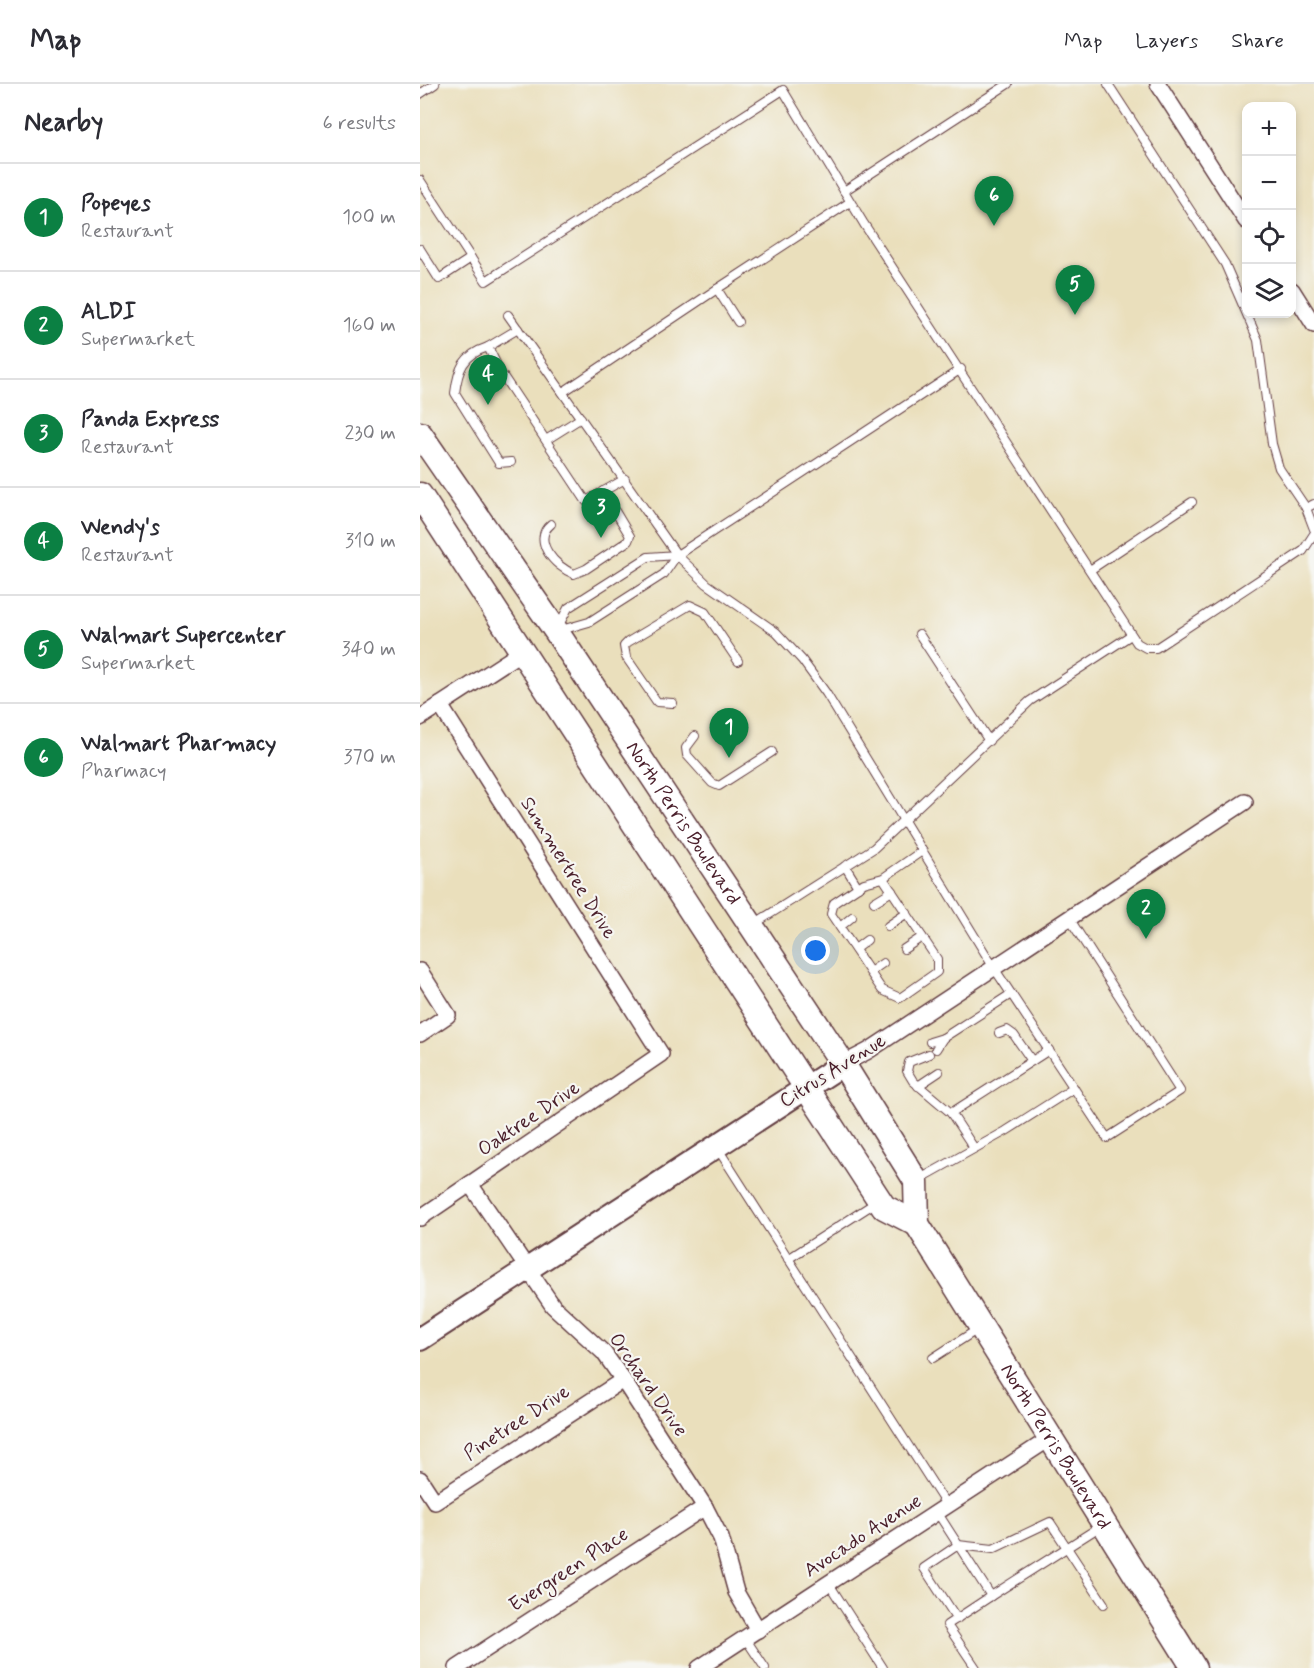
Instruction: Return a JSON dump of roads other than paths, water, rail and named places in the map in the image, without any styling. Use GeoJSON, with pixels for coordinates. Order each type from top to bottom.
{"type":"FeatureCollection","features":[{"type":"Feature","properties":{"kind":"main road","name":"North Perris Boulevard"},"geometry":{"type":"LineString","coordinates":[[420,434],[556,631],[843,1064],[916,1181],[917,1224],[979,1328],[1194,1668]]}},
{"type":"Feature","properties":{"kind":"main road","name":"North Perris Boulevard"},"geometry":{"type":"LineString","coordinates":[[420,495],[879,1200],[884,1207],[917,1224]]}},
{"type":"Feature","properties":{"kind":"main road"},"geometry":{"type":"LineString","coordinates":[[523,651],[556,631]]}},
{"type":"Feature","properties":{"kind":"street"},"geometry":{"type":"LineString","coordinates":[[1158,84],[1242,214]]}},
{"type":"Feature","properties":{"kind":"street"},"geometry":{"type":"LineString","coordinates":[[1296,296],[1314,325]]}},
{"type":"Feature","properties":{"kind":"street"},"geometry":{"type":"LineString","coordinates":[[420,718],[523,651]]}},
{"type":"Feature","properties":{"kind":"street","name":"Summertree Drive"},"geometry":{"type":"LineString","coordinates":[[440,705],[661,1054]]}},
{"type":"Feature","properties":{"kind":"street","name":"Citrus Avenue"},"geometry":{"type":"LineString","coordinates":[[420,1339],[806,1087],[868,1051],[1245,802]]}},
{"type":"Feature","properties":{"kind":"street"},"geometry":{"type":"LineString","coordinates":[[420,971],[448,1015],[420,1034]]}},
{"type":"Feature","properties":{"kind":"street","name":"Oaktree Drive"},"geometry":{"type":"LineString","coordinates":[[420,1218],[661,1054]]}},
{"type":"Feature","properties":{"kind":"street","name":"Orchard Drive"},"geometry":{"type":"LineString","coordinates":[[470,1184],[553,1306],[604,1353],[705,1507],[721,1538],[736,1592],[752,1634]]}},
{"type":"Feature","properties":{"kind":"street","name":"Pinetree Drive"},"geometry":{"type":"LineString","coordinates":[[420,1479],[435,1502],[623,1380]]}},
{"type":"Feature","properties":{"kind":"street","name":"Avocado Avenue"},"geometry":{"type":"LineString","coordinates":[[699,1668],[1049,1439]]}},
{"type":"Feature","properties":{"kind":"street","name":"Evergreen Place"},"geometry":{"type":"LineString","coordinates":[[457,1668],[705,1507]]}},
{"type":"Feature","properties":{"kind":"lane"},"geometry":{"type":"LineString","coordinates":[[420,94],[435,84]]}},
{"type":"Feature","properties":{"kind":"lane"},"geometry":{"type":"LineString","coordinates":[[844,190],[1008,84]]}},
{"type":"Feature","properties":{"kind":"lane"},"geometry":{"type":"LineString","coordinates":[[1108,84],[1225,264],[1258,340],[1272,444],[1277,460],[1282,474],[1306,508],[1314,529]]}},
{"type":"Feature","properties":{"kind":"lane"},"geometry":{"type":"LineString","coordinates":[[420,180],[486,281],[783,90],[850,202],[961,369],[1131,635],[1146,648],[1156,648],[1303,551],[1314,534]]}},
{"type":"Feature","properties":{"kind":"lane"},"geometry":{"type":"LineString","coordinates":[[563,392],[850,202]]}},
{"type":"Feature","properties":{"kind":"lane"},"geometry":{"type":"LineString","coordinates":[[420,249],[439,279],[471,258]]}},
{"type":"Feature","properties":{"kind":"lane"},"geometry":{"type":"LineString","coordinates":[[717,289],[738,322]]}},
{"type":"Feature","properties":{"kind":"lane"},"geometry":{"type":"LineString","coordinates":[[508,315],[625,479],[676,555],[707,584],[776,632],[802,660],[826,693],[994,968],[1107,1138],[1180,1090],[1069,918]]}},
{"type":"Feature","properties":{"kind":"lane"},"geometry":{"type":"LineString","coordinates":[[511,462],[499,463],[455,393],[460,366],[466,358],[518,329]]}},
{"type":"Feature","properties":{"kind":"lane"},"geometry":{"type":"LineString","coordinates":[[488,347],[501,374],[586,501],[625,479]]}},
{"type":"Feature","properties":{"kind":"lane"},"geometry":{"type":"LineString","coordinates":[[556,631],[589,622],[664,574],[676,555],[961,369]]}},
{"type":"Feature","properties":{"kind":"lane"},"geometry":{"type":"LineString","coordinates":[[546,440],[582,418]]}},
{"type":"Feature","properties":{"kind":"lane"},"geometry":{"type":"LineString","coordinates":[[551,524],[545,529],[543,537],[545,548],[552,558],[574,574],[586,569],[628,541],[630,536],[603,491]]}},
{"type":"Feature","properties":{"kind":"lane"},"geometry":{"type":"LineString","coordinates":[[1090,570],[1192,502]]}},
{"type":"Feature","properties":{"kind":"lane"},"geometry":{"type":"LineString","coordinates":[[1306,508],[1314,504]]}},
{"type":"Feature","properties":{"kind":"lane"},"geometry":{"type":"LineString","coordinates":[[556,631],[568,608],[648,557],[676,555]]}},
{"type":"Feature","properties":{"kind":"lane"},"geometry":{"type":"LineString","coordinates":[[673,703],[657,702],[626,657],[624,646],[628,642],[690,605],[705,612],[738,661]]}},
{"type":"Feature","properties":{"kind":"lane"},"geometry":{"type":"LineString","coordinates":[[919,634],[989,741]]}},
{"type":"Feature","properties":{"kind":"lane"},"geometry":{"type":"LineString","coordinates":[[752,925],[874,848],[1030,701],[1131,635]]}},
{"type":"Feature","properties":{"kind":"lane"},"geometry":{"type":"LineString","coordinates":[[695,736],[686,748],[687,754],[712,783],[719,786],[771,752]]}},
{"type":"Feature","properties":{"kind":"lane"},"geometry":{"type":"LineString","coordinates":[[883,878],[937,959],[937,972],[900,998],[882,990],[831,914],[834,903],[858,887],[883,878],[922,851]]}},
{"type":"Feature","properties":{"kind":"lane"},"geometry":{"type":"LineString","coordinates":[[845,866],[858,887]]}},
{"type":"Feature","properties":{"kind":"lane"},"geometry":{"type":"LineString","coordinates":[[874,903],[891,891]]}},
{"type":"Feature","properties":{"kind":"lane"},"geometry":{"type":"LineString","coordinates":[[888,926],[907,914]]}},
{"type":"Feature","properties":{"kind":"lane"},"geometry":{"type":"LineString","coordinates":[[840,927],[852,917]]}},
{"type":"Feature","properties":{"kind":"lane"},"geometry":{"type":"LineString","coordinates":[[904,949],[922,937]]}},
{"type":"Feature","properties":{"kind":"lane"},"geometry":{"type":"LineString","coordinates":[[855,949],[867,940]]}},
{"type":"Feature","properties":{"kind":"lane"},"geometry":{"type":"LineString","coordinates":[[870,972],[883,963]]}},
{"type":"Feature","properties":{"kind":"lane"},"geometry":{"type":"LineString","coordinates":[[974,1148],[951,1113],[918,1086],[907,1071],[909,1062],[1011,994]]}},
{"type":"Feature","properties":{"kind":"lane"},"geometry":{"type":"LineString","coordinates":[[999,1033],[1007,1030],[1014,1035],[1032,1061]]}},
{"type":"Feature","properties":{"kind":"lane"},"geometry":{"type":"LineString","coordinates":[[951,1113],[1049,1050]]}},
{"type":"Feature","properties":{"kind":"lane"},"geometry":{"type":"LineString","coordinates":[[918,1086],[939,1072]]}},
{"type":"Feature","properties":{"kind":"lane"},"geometry":{"type":"LineString","coordinates":[[916,1181],[1006,1131],[1074,1088]]}},
{"type":"Feature","properties":{"kind":"lane"},"geometry":{"type":"LineString","coordinates":[[716,1146],[942,1509],[958,1545],[991,1596]]}},
{"type":"Feature","properties":{"kind":"lane"},"geometry":{"type":"LineString","coordinates":[[788,1259],[879,1200]]}},
{"type":"Feature","properties":{"kind":"lane"},"geometry":{"type":"LineString","coordinates":[[933,1358],[979,1328]]}},
{"type":"Feature","properties":{"kind":"lane"},"geometry":{"type":"LineString","coordinates":[[957,1619],[924,1568],[958,1545],[993,1549],[1050,1522],[1104,1604]]}},
{"type":"Feature","properties":{"kind":"lane"},"geometry":{"type":"LineString","coordinates":[[976,1668],[947,1625],[1103,1526]]}},
{"type":"Feature","properties":{"kind":"lane"},"geometry":{"type":"LineString","coordinates":[[829,1584],[883,1668]]}},
{"type":"Feature","properties":{"kind":"lane"},"geometry":{"type":"LineString","coordinates":[[752,1634],[765,1668]]}},
{"type":"Feature","properties":{"kind":"place","name":"Walmart Pharmacy"},"geometry":{"type":"Point","coordinates":[994,226]}},
{"type":"Feature","properties":{"kind":"place","name":"Walmart Supercenter"},"geometry":{"type":"Point","coordinates":[1075,315]}},
{"type":"Feature","properties":{"kind":"place","name":"Wendy's"},"geometry":{"type":"Point","coordinates":[488,405]}},
{"type":"Feature","properties":{"kind":"place","name":"Panda Express"},"geometry":{"type":"Point","coordinates":[601,538]}},
{"type":"Feature","properties":{"kind":"place","name":"Popeyes"},"geometry":{"type":"Point","coordinates":[729,758]}},
{"type":"Feature","properties":{"kind":"place","name":"ALDI"},"geometry":{"type":"Point","coordinates":[1146,939]}}]}
